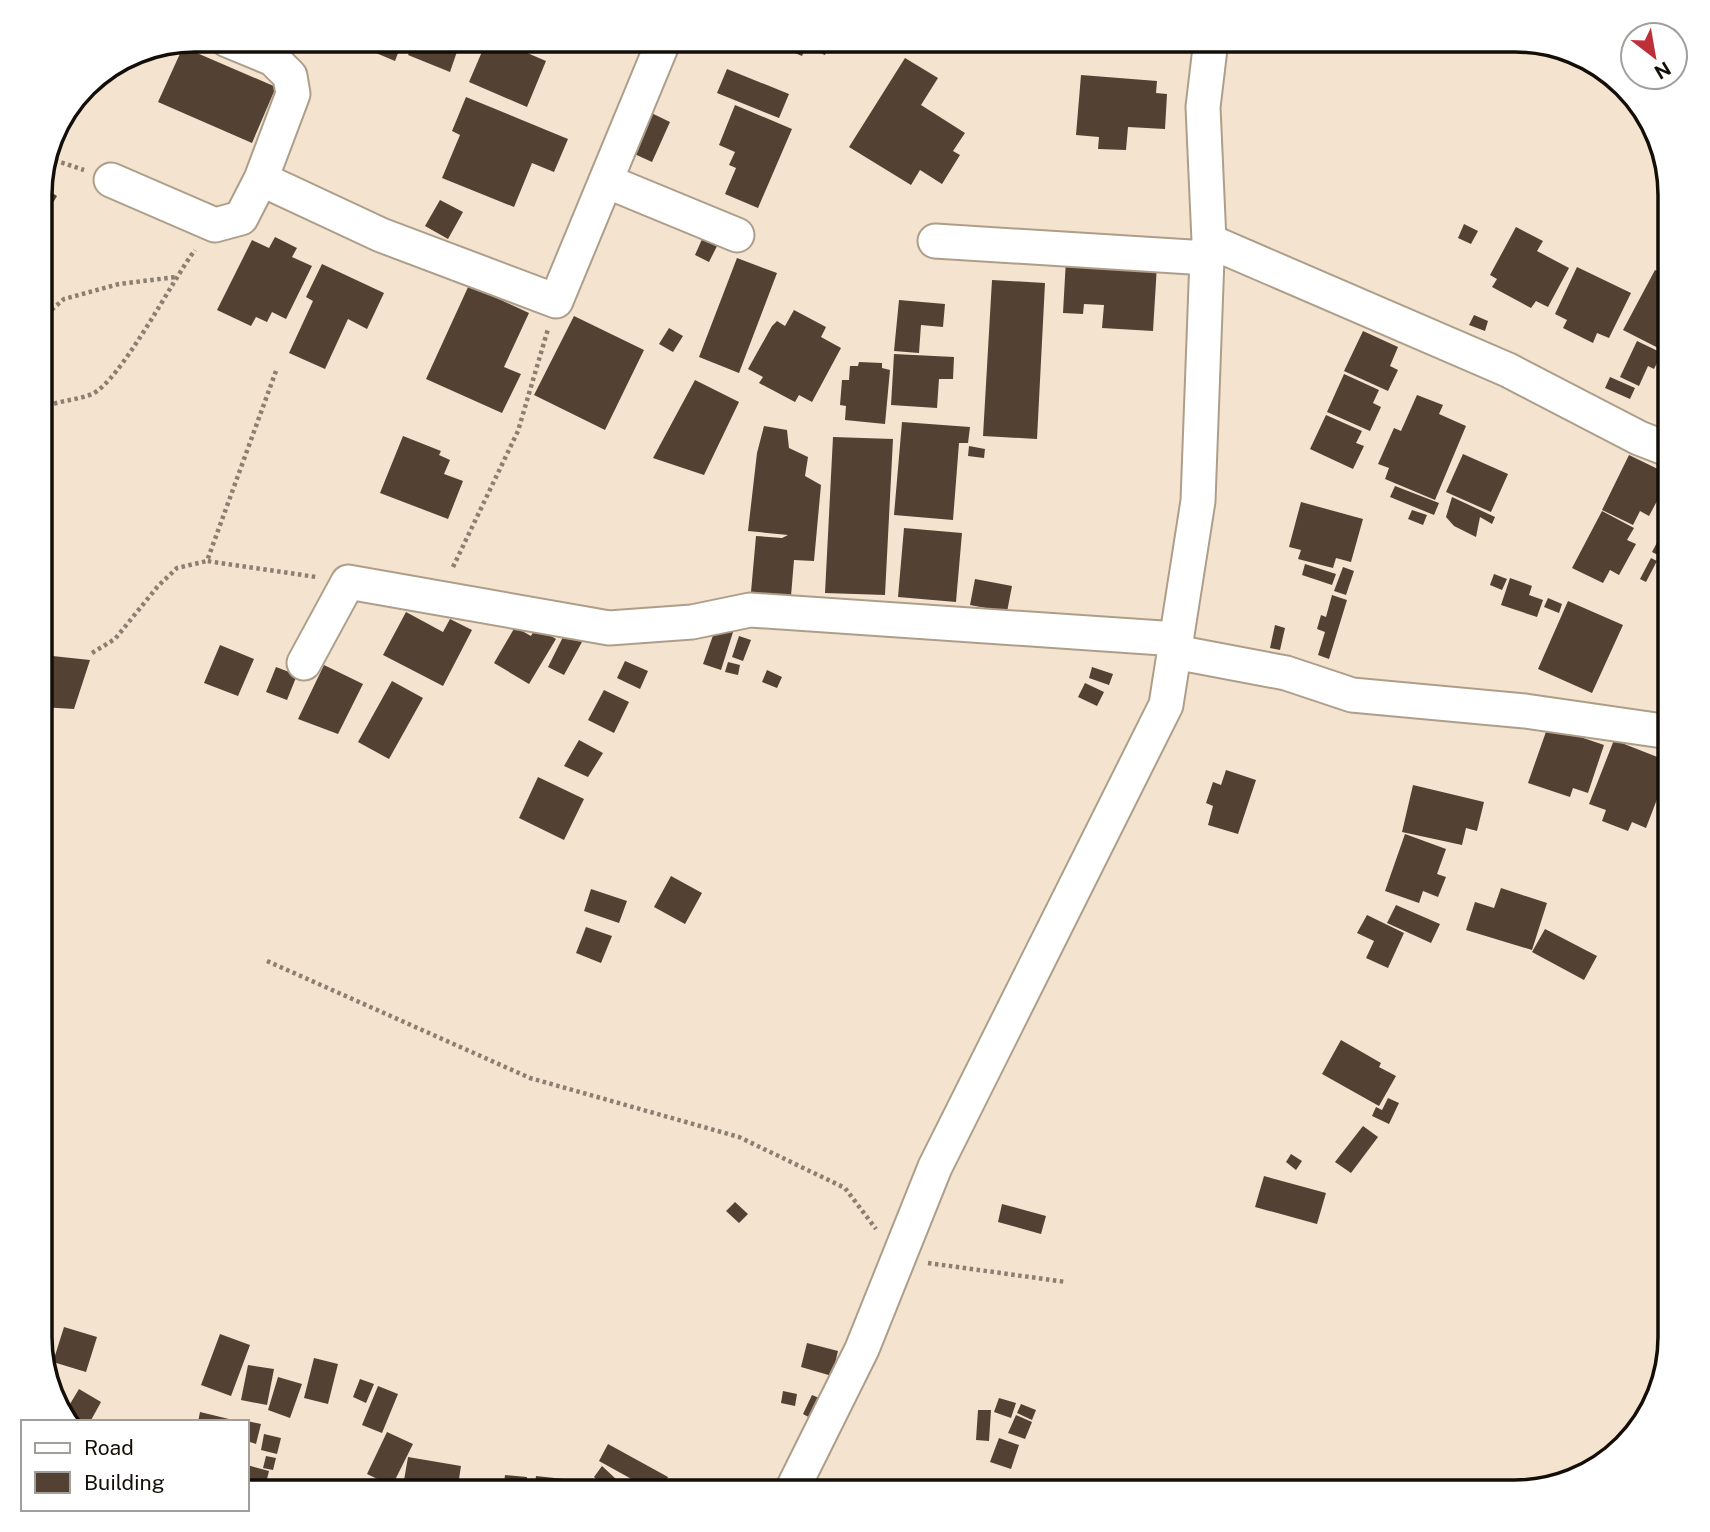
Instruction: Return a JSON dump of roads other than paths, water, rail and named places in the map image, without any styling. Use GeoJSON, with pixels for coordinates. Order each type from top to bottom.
{"type":"FeatureCollection","features":[{"type":"Feature","properties":{"kind":"street"},"geometry":{"type":"LineString","coordinates":[[111,180],[215,225],[241,218],[261,179],[293,94],[290,76],[273,59],[256,52]]}},
{"type":"Feature","properties":{"kind":"street"},"geometry":{"type":"LineString","coordinates":[[261,179],[381,235],[556,301],[659,52]]}},
{"type":"Feature","properties":{"kind":"street"},"geometry":{"type":"LineString","coordinates":[[1210,52],[1203,107],[1209,241],[1508,370],[1657,445]]}},
{"type":"Feature","properties":{"kind":"street"},"geometry":{"type":"LineString","coordinates":[[606,181],[737,235]]}},
{"type":"Feature","properties":{"kind":"street"},"geometry":{"type":"LineString","coordinates":[[797,1480],[862,1349],[935,1167],[1166,705],[1198,501],[1207,258],[935,241]]}},
{"type":"Feature","properties":{"kind":"street"},"geometry":{"type":"LineString","coordinates":[[304,663],[348,582],[609,628],[692,622],[750,610],[1176,645],[1286,673],[1352,695],[1525,711],[1657,730]]}}]}
